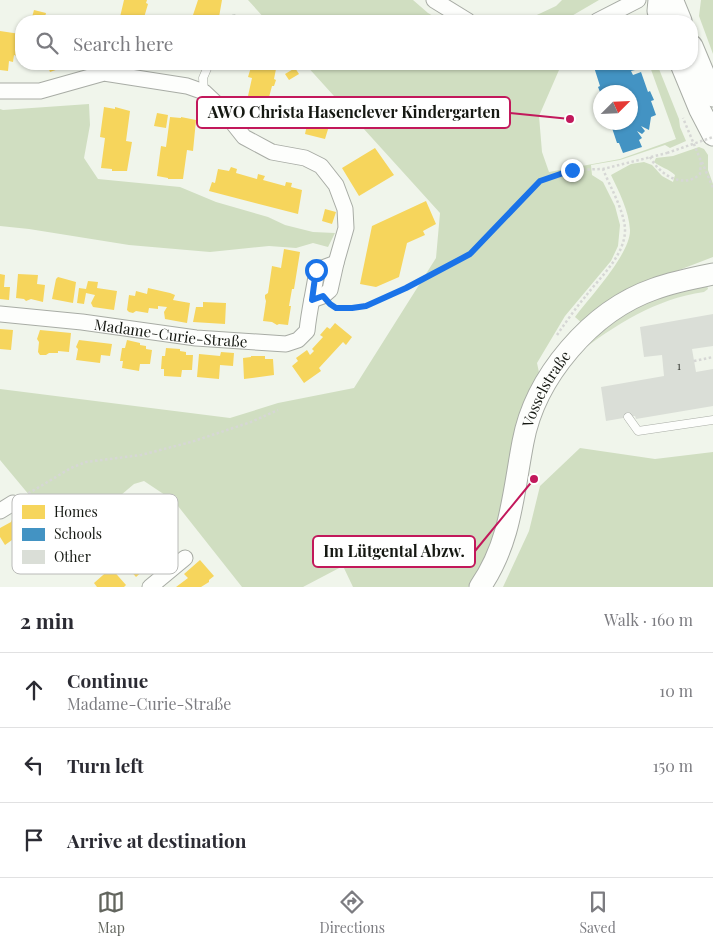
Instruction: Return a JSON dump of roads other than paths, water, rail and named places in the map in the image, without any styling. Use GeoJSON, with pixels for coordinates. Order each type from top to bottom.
{"type":"FeatureCollection","features":[{"type":"Feature","properties":{"kind":"street"},"geometry":{"type":"LineString","coordinates":[[434,0],[458,15]]}},
{"type":"Feature","properties":{"kind":"street"},"geometry":{"type":"LineString","coordinates":[[609,15],[638,0]]}},
{"type":"Feature","properties":{"kind":"street"},"geometry":{"type":"LineString","coordinates":[[659,0],[658,11],[660,15]]}},
{"type":"Feature","properties":{"kind":"street"},"geometry":{"type":"LineString","coordinates":[[670,0],[679,15]]}},
{"type":"Feature","properties":{"kind":"street"},"geometry":{"type":"LineString","coordinates":[[698,60],[713,96]]}},
{"type":"Feature","properties":{"kind":"street"},"geometry":{"type":"LineString","coordinates":[[683,70],[713,136]]}},
{"type":"Feature","properties":{"kind":"street","name":"Madame-Curie-Straße"},"geometry":{"type":"LineString","coordinates":[[0,91],[40,91],[104,73],[187,86],[204,92],[221,108],[244,137],[272,152],[305,158],[321,166],[336,184],[346,209],[346,228],[336,263],[316,270],[318,298],[309,308],[308,330],[298,340],[286,344],[196,338],[82,322],[0,314]]}},
{"type":"Feature","properties":{"kind":"street","name":"Vosselstraße"},"geometry":{"type":"LineString","coordinates":[[480,587],[501,550],[509,525],[523,440],[533,410],[549,376],[589,329],[632,299],[660,287],[713,274]]}},
{"type":"Feature","properties":{"kind":"street"},"geometry":{"type":"LineString","coordinates":[[0,511],[12,504]]}},
{"type":"Feature","properties":{"kind":"street"},"geometry":{"type":"LineString","coordinates":[[178,564],[185,558]]}},
{"type":"Feature","properties":{"kind":"street"},"geometry":{"type":"LineString","coordinates":[[150,587],[166,574]]}},
{"type":"Feature","properties":{"kind":"lane"},"geometry":{"type":"LineString","coordinates":[[204,92],[204,78],[207,70]]}},
{"type":"Feature","properties":{"kind":"lane"},"geometry":{"type":"LineString","coordinates":[[628,417],[638,431],[713,420]]}},
{"type":"Feature","properties":{"kind":"place","name":"AWO Christa Hasenclever Kindergarten"},"geometry":{"type":"Point","coordinates":[570,119]}},
{"type":"Feature","properties":{"kind":"place","name":"Im Lütgental Abzw."},"geometry":{"type":"Point","coordinates":[534,479]}}]}
